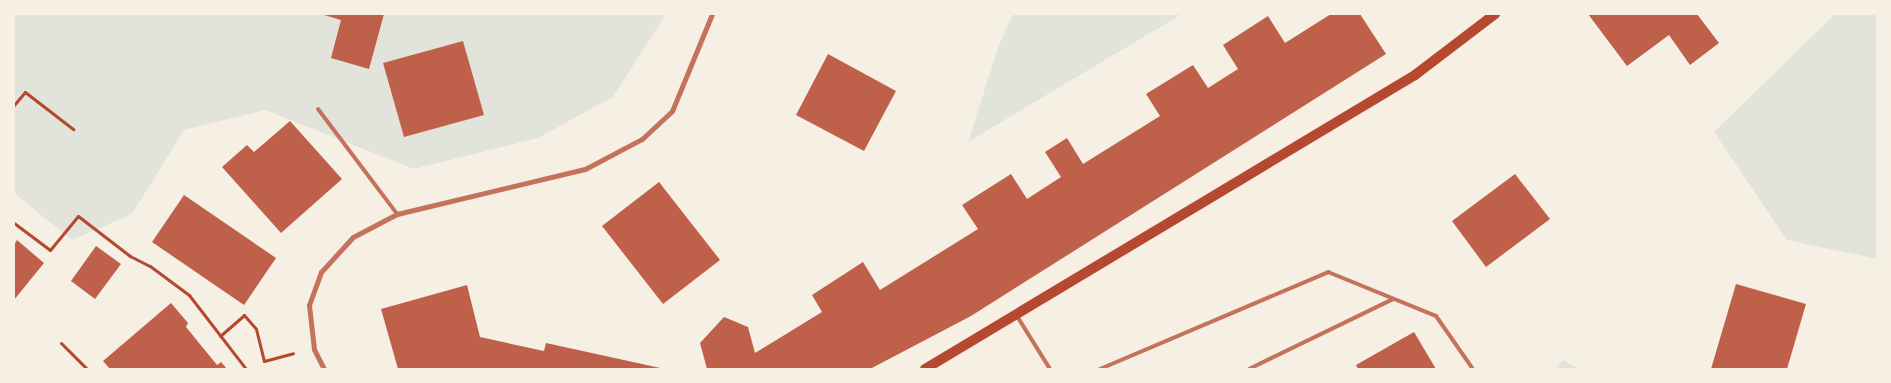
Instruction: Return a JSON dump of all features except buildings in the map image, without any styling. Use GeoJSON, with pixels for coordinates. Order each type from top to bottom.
{"type":"FeatureCollection","features":[{"type":"Feature","properties":{"kind":"main road"},"geometry":{"type":"LineString","coordinates":[[924,369],[1415,75],[1495,14]]}},
{"type":"Feature","properties":{"kind":"street"},"geometry":{"type":"LineString","coordinates":[[324,369],[314,349],[308,305],[321,272],[353,237],[398,214],[585,169],[642,139],[672,111],[712,14]]}},
{"type":"Feature","properties":{"kind":"lane"},"geometry":{"type":"LineString","coordinates":[[318,110],[398,214]]}},
{"type":"Feature","properties":{"kind":"lane"},"geometry":{"type":"LineString","coordinates":[[1100,369],[1328,272],[1436,316],[1473,369]]}},
{"type":"Feature","properties":{"kind":"lane"},"geometry":{"type":"LineString","coordinates":[[1249,369],[1394,299]]}},
{"type":"Feature","properties":{"kind":"lane"},"geometry":{"type":"LineString","coordinates":[[1016,314],[1050,369]]}},
{"type":"Feature","properties":{"kind":"path"},"geometry":{"type":"LineString","coordinates":[[14,106],[25,92],[72,129]]}},
{"type":"Feature","properties":{"kind":"path"},"geometry":{"type":"LineString","coordinates":[[14,223],[50,250],[78,216],[130,256],[150,266],[188,295],[246,369]]}},
{"type":"Feature","properties":{"kind":"path"},"geometry":{"type":"LineString","coordinates":[[220,336],[244,315],[256,329],[264,361],[293,353]]}},
{"type":"Feature","properties":{"kind":"path"},"geometry":{"type":"LineString","coordinates":[[61,343],[86,369]]}},
{"type":"Feature","properties":{"kind":"shaded area"},"geometry":{"type":"Polygon","coordinates":[[[14,14],[666,14],[613,97],[538,138],[414,169],[265,110],[184,130],[132,214],[72,240],[14,193],[14,14]]]}},
{"type":"Feature","properties":{"kind":"shaded area"},"geometry":{"type":"Polygon","coordinates":[[[1013,14],[1182,14],[968,142],[999,45],[1013,14]]]}},
{"type":"Feature","properties":{"kind":"shaded area"},"geometry":{"type":"Polygon","coordinates":[[[1835,14],[1877,14],[1877,259],[1787,240],[1714,132],[1835,14]]]}},
{"type":"Feature","properties":{"kind":"shaded area"},"geometry":{"type":"Polygon","coordinates":[[[1563,360],[1579,369],[1555,369],[1563,360]]]}}]}
